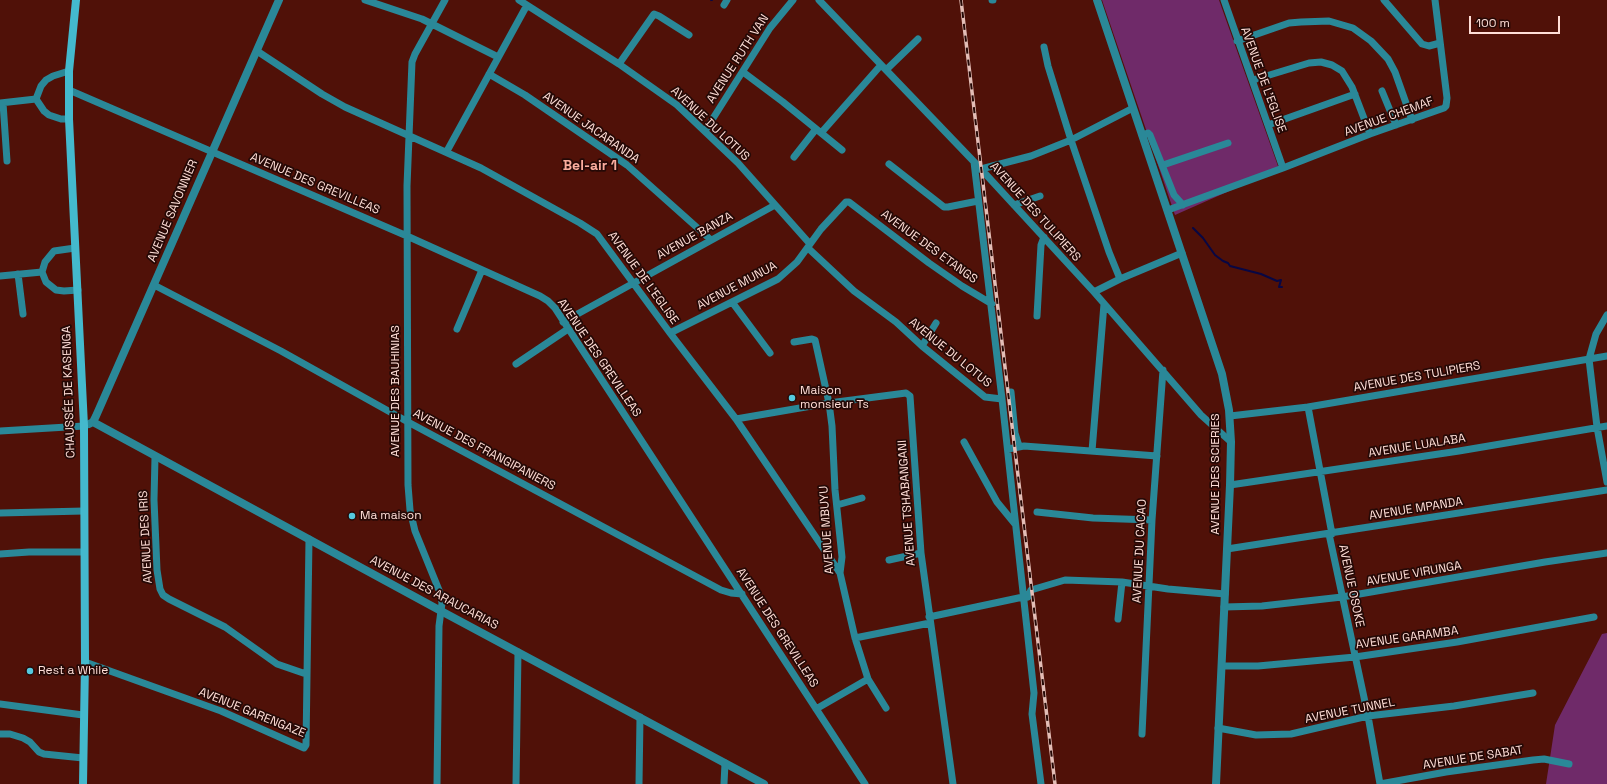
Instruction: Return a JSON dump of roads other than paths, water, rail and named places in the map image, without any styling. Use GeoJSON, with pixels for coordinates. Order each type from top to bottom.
{"type":"FeatureCollection","features":[{"type":"Feature","properties":{"kind":"main road","name":"CHAUSSÉE DE KASENGA"},"geometry":{"type":"LineString","coordinates":[[76,0],[70,71],[69,119],[84,426],[85,662],[83,784]]}},
{"type":"Feature","properties":{"kind":"street","name":"AVENUE SAVONNIER"},"geometry":{"type":"LineString","coordinates":[[93,422],[280,0]]}},
{"type":"Feature","properties":{"kind":"street"},"geometry":{"type":"LineString","coordinates":[[365,0],[403,11],[433,23],[498,57]]}},
{"type":"Feature","properties":{"kind":"street","name":"AVENUE DES BAUHINIAS"},"geometry":{"type":"LineString","coordinates":[[437,784],[439,626],[442,603],[441,595],[415,532],[410,510],[407,470],[408,135],[412,62],[445,0]]}},
{"type":"Feature","properties":{"kind":"street","name":"AVENUE DU LOTUS"},"geometry":{"type":"LineString","coordinates":[[519,0],[619,64],[667,97],[738,163],[809,246],[854,291],[896,322],[922,346],[985,397],[1002,399]]}},
{"type":"Feature","properties":{"kind":"street","name":"AVENUE RUTH VAN"},"geometry":{"type":"LineString","coordinates":[[705,131],[770,28],[793,0]]}},
{"type":"Feature","properties":{"kind":"street","name":"AVENUE DES TULIPIERS"},"geometry":{"type":"LineString","coordinates":[[819,0],[1014,204],[1094,292],[1201,415],[1231,442]]}},
{"type":"Feature","properties":{"kind":"street","name":"AVENUE DES SCIERIES"},"geometry":{"type":"LineString","coordinates":[[1097,0],[1222,374],[1230,416],[1231,442],[1228,549],[1216,784]]}},
{"type":"Feature","properties":{"kind":"street","name":"AVENUE DE L'EGLISE"},"geometry":{"type":"LineString","coordinates":[[1224,0],[1237,41],[1253,80],[1283,168]]}},
{"type":"Feature","properties":{"kind":"street","name":"AVENUE CHEMAF"},"geometry":{"type":"LineString","coordinates":[[1168,210],[1370,134],[1443,109],[1446,106],[1435,0]]}},
{"type":"Feature","properties":{"kind":"street"},"geometry":{"type":"LineString","coordinates":[[1387,1],[1422,44],[1427,46],[1440,43]]}},
{"type":"Feature","properties":{"kind":"street"},"geometry":{"type":"LineString","coordinates":[[447,151],[527,5]]}},
{"type":"Feature","properties":{"kind":"street"},"geometry":{"type":"LineString","coordinates":[[619,64],[654,14],[689,35]]}},
{"type":"Feature","properties":{"kind":"street"},"geometry":{"type":"LineString","coordinates":[[1237,41],[1289,23],[1329,21],[1353,28],[1371,40],[1388,59],[1395,72],[1412,120]]}},
{"type":"Feature","properties":{"kind":"street"},"geometry":{"type":"LineString","coordinates":[[794,157],[818,131],[883,67],[918,39]]}},
{"type":"Feature","properties":{"kind":"street"},"geometry":{"type":"LineString","coordinates":[[1044,47],[1048,66],[1071,140],[1109,252],[1120,279]]}},
{"type":"Feature","properties":{"kind":"street","name":"AVENUE DE L'EGLISE"},"geometry":{"type":"LineString","coordinates":[[257,51],[334,101],[358,114],[447,151],[514,185],[592,231],[602,240],[670,333],[736,419],[840,573]]}},
{"type":"Feature","properties":{"kind":"street"},"geometry":{"type":"LineString","coordinates":[[1253,80],[1292,68],[1321,62],[1332,65],[1342,71],[1355,94],[1370,134]]}},
{"type":"Feature","properties":{"kind":"street"},"geometry":{"type":"LineString","coordinates":[[36,99],[41,86],[46,80],[53,76],[70,71]]}},
{"type":"Feature","properties":{"kind":"street"},"geometry":{"type":"LineString","coordinates":[[743,72],[842,150]]}},
{"type":"Feature","properties":{"kind":"street","name":"AVENUE JACARANDA"},"geometry":{"type":"LineString","coordinates":[[489,74],[525,95],[628,165],[711,240]]}},
{"type":"Feature","properties":{"kind":"street","name":"AVENUE DES GREVILLEAS"},"geometry":{"type":"LineString","coordinates":[[69,90],[407,236],[544,298],[552,304],[865,784]]}},
{"type":"Feature","properties":{"kind":"street"},"geometry":{"type":"LineString","coordinates":[[1382,91],[1396,125]]}},
{"type":"Feature","properties":{"kind":"street"},"geometry":{"type":"LineString","coordinates":[[1268,125],[1355,94]]}},
{"type":"Feature","properties":{"kind":"street"},"geometry":{"type":"LineString","coordinates":[[7,161],[2,103],[36,99]]}},
{"type":"Feature","properties":{"kind":"street"},"geometry":{"type":"LineString","coordinates":[[36,99],[44,111],[49,115],[62,119],[69,119]]}},
{"type":"Feature","properties":{"kind":"street"},"geometry":{"type":"LineString","coordinates":[[981,169],[1031,156],[1071,140],[1133,108]]}},
{"type":"Feature","properties":{"kind":"street"},"geometry":{"type":"LineString","coordinates":[[1142,135],[1148,133],[1150,135],[1174,194],[1183,205]]}},
{"type":"Feature","properties":{"kind":"street"},"geometry":{"type":"LineString","coordinates":[[1163,165],[1228,144]]}},
{"type":"Feature","properties":{"kind":"street","name":"AVENUE DES ETANGS"},"geometry":{"type":"LineString","coordinates":[[974,162],[992,304],[1002,399]]}},
{"type":"Feature","properties":{"kind":"street"},"geometry":{"type":"LineString","coordinates":[[889,164],[944,207],[978,201]]}},
{"type":"Feature","properties":{"kind":"street"},"geometry":{"type":"LineString","coordinates":[[1014,204],[1040,196]]}},
{"type":"Feature","properties":{"kind":"street","name":"AVENUE MUNUA"},"geometry":{"type":"LineString","coordinates":[[670,333],[778,279],[792,267],[821,229],[846,202],[856,206]]}},
{"type":"Feature","properties":{"kind":"street","name":"AVENUE BANZA"},"geometry":{"type":"LineString","coordinates":[[563,322],[775,205]]}},
{"type":"Feature","properties":{"kind":"street","name":"AVENUE DES ETANGS"},"geometry":{"type":"LineString","coordinates":[[856,206],[934,266],[962,286],[992,304]]}},
{"type":"Feature","properties":{"kind":"street"},"geometry":{"type":"LineString","coordinates":[[1037,316],[1041,245],[1044,237]]}},
{"type":"Feature","properties":{"kind":"street"},"geometry":{"type":"LineString","coordinates":[[75,248],[54,251],[45,262],[42,272],[46,282],[56,290],[78,290]]}},
{"type":"Feature","properties":{"kind":"street"},"geometry":{"type":"LineString","coordinates":[[1094,292],[1120,279],[1182,253]]}},
{"type":"Feature","properties":{"kind":"street"},"geometry":{"type":"LineString","coordinates":[[457,329],[482,270]]}},
{"type":"Feature","properties":{"kind":"street"},"geometry":{"type":"LineString","coordinates":[[0,276],[42,272]]}},
{"type":"Feature","properties":{"kind":"street"},"geometry":{"type":"LineString","coordinates":[[18,274],[23,314]]}},
{"type":"Feature","properties":{"kind":"street","name":"AVENUE DES FRANGIPANIERS"},"geometry":{"type":"LineString","coordinates":[[154,285],[281,351],[408,422],[721,590],[731,594],[742,594]]}},
{"type":"Feature","properties":{"kind":"street"},"geometry":{"type":"LineString","coordinates":[[732,302],[770,353]]}},
{"type":"Feature","properties":{"kind":"street"},"geometry":{"type":"LineString","coordinates":[[1092,451],[1104,304]]}},
{"type":"Feature","properties":{"kind":"street"},"geometry":{"type":"LineString","coordinates":[[1607,315],[1596,334],[1589,359],[1597,427],[1607,482]]}},
{"type":"Feature","properties":{"kind":"street"},"geometry":{"type":"LineString","coordinates":[[922,346],[936,323]]}},
{"type":"Feature","properties":{"kind":"street"},"geometry":{"type":"LineString","coordinates":[[516,364],[568,329]]}},
{"type":"Feature","properties":{"kind":"street","name":"AVENUE MBUYU"},"geometry":{"type":"LineString","coordinates":[[794,342],[812,339],[815,340],[829,404],[832,426],[836,504],[842,557],[840,573],[855,638],[868,679],[886,708]]}},
{"type":"Feature","properties":{"kind":"street","name":"AVENUE DES TULIPIERS"},"geometry":{"type":"LineString","coordinates":[[1230,416],[1308,407],[1607,356]]}},
{"type":"Feature","properties":{"kind":"street","name":"AVENUE DU CACAO"},"geometry":{"type":"LineString","coordinates":[[1142,734],[1148,586],[1163,370]]}},
{"type":"Feature","properties":{"kind":"street"},"geometry":{"type":"LineString","coordinates":[[1011,392],[1015,433],[1019,446]]}},
{"type":"Feature","properties":{"kind":"street","name":"AVENUE TSHABANGANI"},"geometry":{"type":"LineString","coordinates":[[736,419],[829,404],[906,393],[909,394],[921,553],[953,784]]}},
{"type":"Feature","properties":{"kind":"street"},"geometry":{"type":"LineString","coordinates":[[1002,399],[1034,693],[1032,714],[1040,784]]}},
{"type":"Feature","properties":{"kind":"street","name":"AVENUE OSOKE"},"geometry":{"type":"LineString","coordinates":[[1308,407],[1342,597],[1368,716],[1380,784]]}},
{"type":"Feature","properties":{"kind":"street"},"geometry":{"type":"LineString","coordinates":[[0,431],[84,426],[93,422]]}},
{"type":"Feature","properties":{"kind":"street","name":"AVENUE DES ARAUCARIAS"},"geometry":{"type":"LineString","coordinates":[[93,422],[764,784]]}},
{"type":"Feature","properties":{"kind":"street","name":"AVENUE LUALABA"},"geometry":{"type":"LineString","coordinates":[[1230,485],[1459,451],[1607,426]]}},
{"type":"Feature","properties":{"kind":"street"},"geometry":{"type":"LineString","coordinates":[[964,442],[997,502],[1015,524]]}},
{"type":"Feature","properties":{"kind":"street"},"geometry":{"type":"LineString","coordinates":[[1008,449],[1019,446],[1058,447],[1157,456]]}},
{"type":"Feature","properties":{"kind":"street","name":"AVENUE DES IRIS"},"geometry":{"type":"LineString","coordinates":[[155,456],[154,500],[156,570],[160,589],[163,595],[225,628],[277,664],[306,674]]}},
{"type":"Feature","properties":{"kind":"street","name":"AVENUE MPANDA"},"geometry":{"type":"LineString","coordinates":[[1228,549],[1607,490]]}},
{"type":"Feature","properties":{"kind":"street"},"geometry":{"type":"LineString","coordinates":[[836,504],[862,498]]}},
{"type":"Feature","properties":{"kind":"street"},"geometry":{"type":"LineString","coordinates":[[0,514],[84,511]]}},
{"type":"Feature","properties":{"kind":"street"},"geometry":{"type":"LineString","coordinates":[[1037,512],[1093,518],[1152,520]]}},
{"type":"Feature","properties":{"kind":"street","name":"AVENUE GARENGAZE"},"geometry":{"type":"LineString","coordinates":[[85,662],[221,711],[303,748],[306,745],[309,539]]}},
{"type":"Feature","properties":{"kind":"street"},"geometry":{"type":"LineString","coordinates":[[0,554],[29,552],[84,552]]}},
{"type":"Feature","properties":{"kind":"street"},"geometry":{"type":"LineString","coordinates":[[889,560],[921,553]]}},
{"type":"Feature","properties":{"kind":"street","name":"AVENUE VIRUNGA"},"geometry":{"type":"LineString","coordinates":[[1224,607],[1262,606],[1342,597],[1545,562],[1607,553]]}},
{"type":"Feature","properties":{"kind":"street"},"geometry":{"type":"LineString","coordinates":[[855,638],[1028,597],[1031,590],[1066,580],[1122,582],[1225,594]]}},
{"type":"Feature","properties":{"kind":"street"},"geometry":{"type":"LineString","coordinates":[[1118,619],[1122,582]]}},
{"type":"Feature","properties":{"kind":"street","name":"AVENUE GARAMBA"},"geometry":{"type":"LineString","coordinates":[[1222,666],[1258,666],[1355,656],[1456,642],[1594,617]]}},
{"type":"Feature","properties":{"kind":"street"},"geometry":{"type":"LineString","coordinates":[[516,784],[518,652]]}},
{"type":"Feature","properties":{"kind":"street"},"geometry":{"type":"LineString","coordinates":[[816,709],[868,679]]}},
{"type":"Feature","properties":{"kind":"street","name":"AVENUE TUNNEL"},"geometry":{"type":"LineString","coordinates":[[1218,728],[1256,735],[1284,735],[1337,725],[1368,716],[1454,706],[1533,693]]}},
{"type":"Feature","properties":{"kind":"street"},"geometry":{"type":"LineString","coordinates":[[0,704],[83,715]]}},
{"type":"Feature","properties":{"kind":"street"},"geometry":{"type":"LineString","coordinates":[[639,784],[640,717]]}},
{"type":"Feature","properties":{"kind":"street"},"geometry":{"type":"LineString","coordinates":[[0,734],[10,734],[24,738],[39,752],[44,754],[83,758]]}},
{"type":"Feature","properties":{"kind":"street","name":"AVENUE DE SABAT"},"geometry":{"type":"LineString","coordinates":[[1380,784],[1446,772],[1533,760],[1544,759],[1569,764]]}},
{"type":"Feature","properties":{"kind":"street"},"geometry":{"type":"LineString","coordinates":[[724,784],[725,763]]}},
{"type":"Feature","properties":{"kind":"waterway"},"geometry":{"type":"LineString","coordinates":[[1193,228],[1203,238],[1215,255],[1228,263],[1230,266],[1261,274],[1277,281],[1281,280],[1279,287],[1282,287]]}},
{"type":"Feature","properties":{"kind":"railway"},"geometry":{"type":"LineString","coordinates":[[961,0],[1055,784]]}},
{"type":"Feature","properties":{"kind":"place","name":"Maison monsieur Ts"},"geometry":{"type":"Point","coordinates":[792,398]}},
{"type":"Feature","properties":{"kind":"place","name":"Ma maison"},"geometry":{"type":"Point","coordinates":[352,516]}},
{"type":"Feature","properties":{"kind":"place","name":"Rest a While"},"geometry":{"type":"Point","coordinates":[30,671]}},
{"type":"Feature","properties":{"kind":"district","name":"Bel-air 1"},"geometry":{"type":"Point","coordinates":[590,166]}}]}
